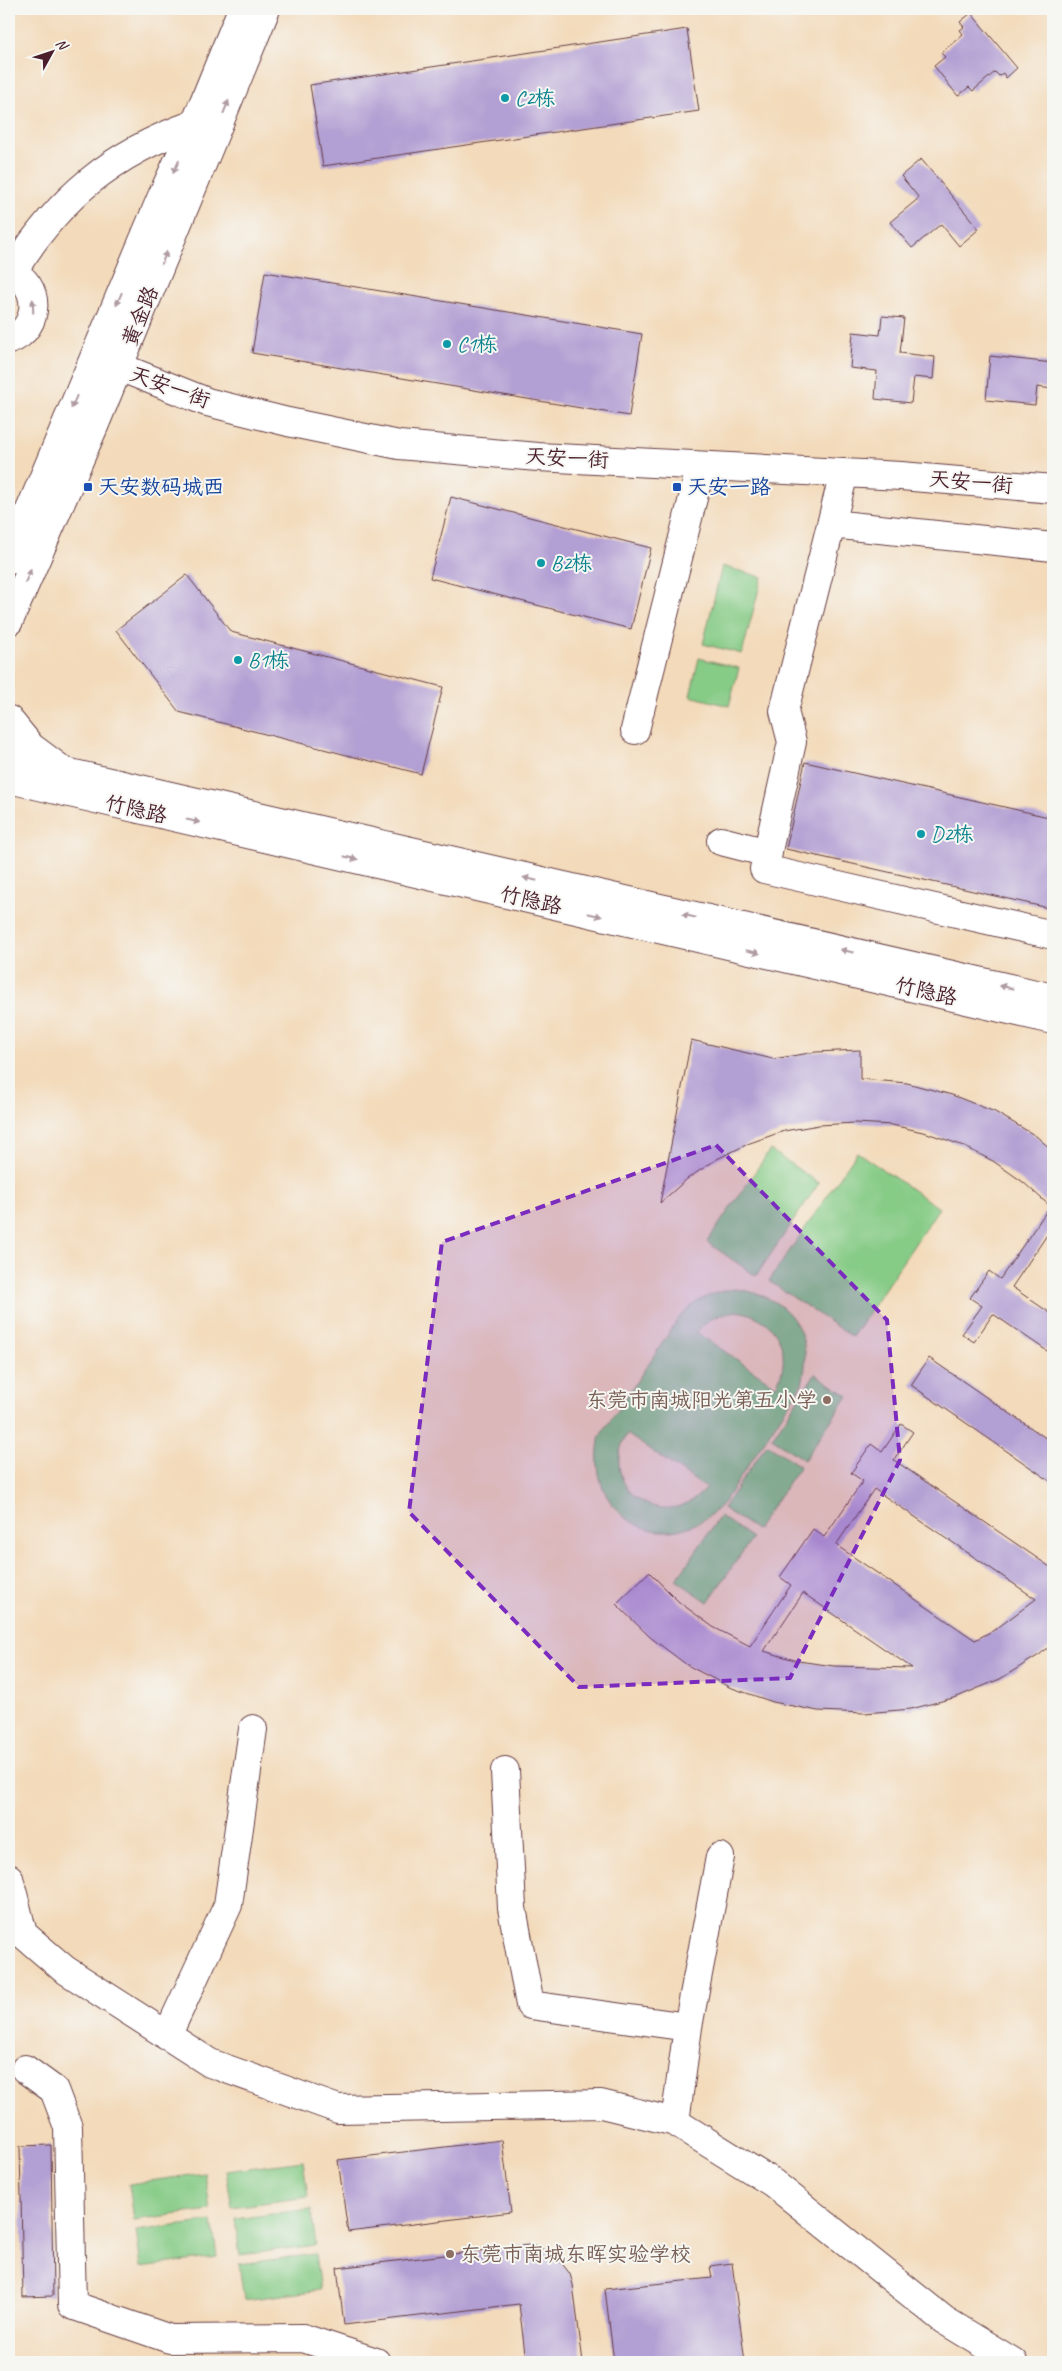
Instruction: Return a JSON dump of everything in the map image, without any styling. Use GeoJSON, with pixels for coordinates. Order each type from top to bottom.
{"type":"FeatureCollection","features":[{"type":"Feature","properties":{"kind":"street","name":"黄金路"},"geometry":{"type":"LineString","coordinates":[[9,560],[195,124],[242,9]]}},
{"type":"Feature","properties":{"kind":"street","name":"黄金路"},"geometry":{"type":"LineString","coordinates":[[9,621],[119,367],[266,9]]}},
{"type":"Feature","properties":{"kind":"street"},"geometry":{"type":"LineString","coordinates":[[9,340],[23,332],[29,324],[34,304],[27,285],[10,272],[46,222],[89,180],[139,147],[195,124]]}},
{"type":"Feature","properties":{"kind":"street","name":"天安一街"},"geometry":{"type":"LineString","coordinates":[[94,357],[207,402],[288,422],[400,445],[538,457],[844,473],[1053,489]]}},
{"type":"Feature","properties":{"kind":"street"},"geometry":{"type":"LineString","coordinates":[[634,730],[701,466]]}},
{"type":"Feature","properties":{"kind":"street"},"geometry":{"type":"LineString","coordinates":[[844,473],[784,711],[792,742],[764,870],[1053,936]]}},
{"type":"Feature","properties":{"kind":"street"},"geometry":{"type":"LineString","coordinates":[[831,524],[1053,547]]}},
{"type":"Feature","properties":{"kind":"street"},"geometry":{"type":"LineString","coordinates":[[9,720],[60,781],[9,792]]}},
{"type":"Feature","properties":{"kind":"street","name":"竹隐路"},"geometry":{"type":"LineString","coordinates":[[9,759],[60,781],[1053,1020]]}},
{"type":"Feature","properties":{"kind":"street","name":"竹隐路"},"geometry":{"type":"LineString","coordinates":[[9,779],[60,781],[1053,998]]}},
{"type":"Feature","properties":{"kind":"street"},"geometry":{"type":"LineString","coordinates":[[721,841],[768,853]]}},
{"type":"Feature","properties":{"kind":"street"},"geometry":{"type":"LineString","coordinates":[[167,2036],[228,1905],[253,1729]]}},
{"type":"Feature","properties":{"kind":"street"},"geometry":{"type":"LineString","coordinates":[[505,1770],[512,1908],[530,2005],[688,2027]]}},
{"type":"Feature","properties":{"kind":"street"},"geometry":{"type":"LineString","coordinates":[[675,2122],[688,2027],[720,1857]]}},
{"type":"Feature","properties":{"kind":"street"},"geometry":{"type":"LineString","coordinates":[[9,1878],[23,1934],[64,1969],[210,2064],[338,2110],[601,2104],[675,2122],[772,2182],[944,2320],[1013,2362]]}},
{"type":"Feature","properties":{"kind":"street"},"geometry":{"type":"LineString","coordinates":[[25,2069],[54,2090],[68,2127],[72,2305],[170,2339],[303,2338],[376,2362]]}},
{"type":"Feature","properties":{"kind":"highlighted area"},"geometry":{"type":"Polygon","coordinates":[[[716,1145],[887,1320],[900,1460],[790,1678],[579,1687],[409,1512],[442,1242],[716,1145]]]}},
{"type":"Feature","properties":{"kind":"green space"},"geometry":{"type":"Polygon","coordinates":[[[722,566],[762,577],[742,654],[703,644],[722,566]]]}},
{"type":"Feature","properties":{"kind":"green space"},"geometry":{"type":"Polygon","coordinates":[[[699,658],[739,668],[729,706],[690,696],[699,658]]]}},
{"type":"Feature","properties":{"kind":"green space"},"geometry":{"type":"Polygon","coordinates":[[[770,1150],[819,1183],[756,1276],[707,1242],[770,1150]]]}},
{"type":"Feature","properties":{"kind":"green space"},"geometry":{"type":"Polygon","coordinates":[[[857,1152],[939,1208],[852,1337],[769,1281],[857,1152]]]}},
{"type":"Feature","properties":{"kind":"green space"},"geometry":{"type":"Polygon","coordinates":[[[735,1289],[770,1299],[783,1308],[793,1319],[800,1333],[804,1348],[805,1365],[802,1384],[724,1502],[702,1521],[678,1530],[655,1530],[634,1523],[617,1510],[604,1490],[598,1465],[600,1436],[679,1318],[697,1302],[726,1290],[735,1289]],[[736,1311],[713,1317],[696,1332],[776,1386],[783,1360],[782,1348],[778,1337],[771,1327],[761,1320],[750,1314],[736,1311]],[[627,1434],[620,1454],[620,1472],[627,1488],[639,1500],[655,1507],[672,1508],[690,1502],[706,1488],[627,1434]]]}},
{"type":"Feature","properties":{"kind":"green space"},"geometry":{"type":"Polygon","coordinates":[[[815,1374],[848,1396],[804,1460],[772,1438],[815,1374]]]}},
{"type":"Feature","properties":{"kind":"green space"},"geometry":{"type":"Polygon","coordinates":[[[767,1444],[800,1466],[756,1530],[723,1508],[767,1444]]]}},
{"type":"Feature","properties":{"kind":"green space"},"geometry":{"type":"Polygon","coordinates":[[[720,1516],[752,1538],[708,1602],[676,1580],[720,1516]]]}},
{"type":"Feature","properties":{"kind":"green space"},"geometry":{"type":"Polygon","coordinates":[[[303,2161],[308,2197],[232,2207],[226,2171],[303,2161]]]}},
{"type":"Feature","properties":{"kind":"green space"},"geometry":{"type":"Polygon","coordinates":[[[205,2173],[210,2210],[134,2220],[129,2184],[205,2173]]]}},
{"type":"Feature","properties":{"kind":"green space"},"geometry":{"type":"Polygon","coordinates":[[[311,2209],[316,2245],[240,2255],[235,2219],[311,2209]]]}},
{"type":"Feature","properties":{"kind":"green space"},"geometry":{"type":"Polygon","coordinates":[[[212,2221],[217,2257],[141,2267],[136,2231],[212,2221]]]}},
{"type":"Feature","properties":{"kind":"green space"},"geometry":{"type":"Polygon","coordinates":[[[315,2254],[320,2290],[244,2300],[239,2264],[315,2254]]]}},
{"type":"Feature","properties":{"kind":"building"},"geometry":{"type":"Polygon","coordinates":[[[971,13],[1017,68],[1006,78],[1003,73],[999,76],[995,72],[973,91],[969,87],[958,96],[934,66],[945,57],[941,53],[963,34],[960,30],[964,27],[960,22],[971,13]]]}},
{"type":"Feature","properties":{"kind":"building","name":"C2栋"},"geometry":{"type":"Polygon","coordinates":[[[687,29],[699,111],[323,166],[310,85],[687,29]]]}},
{"type":"Feature","properties":{"kind":"building"},"geometry":{"type":"Polygon","coordinates":[[[921,159],[979,229],[959,246],[941,224],[912,248],[890,222],[919,198],[901,176],[921,159]]]}},
{"type":"Feature","properties":{"kind":"building","name":"C1栋"},"geometry":{"type":"Polygon","coordinates":[[[265,272],[642,334],[629,416],[252,353],[265,272]]]}},
{"type":"Feature","properties":{"kind":"building"},"geometry":{"type":"Polygon","coordinates":[[[882,316],[904,318],[900,353],[935,357],[933,379],[914,377],[911,403],[875,399],[877,371],[850,368],[853,332],[880,335],[882,316]]]}},
{"type":"Feature","properties":{"kind":"building"},"geometry":{"type":"Polygon","coordinates":[[[990,356],[1053,363],[1053,389],[1037,387],[1035,405],[986,400],[990,356]]]}},
{"type":"Feature","properties":{"kind":"building","name":"B2栋"},"geometry":{"type":"Polygon","coordinates":[[[451,497],[651,548],[631,629],[430,578],[451,497]]]}},
{"type":"Feature","properties":{"kind":"building","name":"B1栋"},"geometry":{"type":"Polygon","coordinates":[[[187,575],[231,632],[443,687],[421,774],[179,712],[116,630],[187,575]]]}},
{"type":"Feature","properties":{"kind":"building","name":"D2栋"},"geometry":{"type":"Polygon","coordinates":[[[805,762],[1053,818],[1053,909],[786,849],[805,762]]]}},
{"type":"Feature","properties":{"kind":"building"},"geometry":{"type":"Polygon","coordinates":[[[691,1040],[773,1059],[816,1052],[860,1050],[860,1079],[907,1083],[952,1095],[995,1112],[1036,1136],[1053,1151],[1053,1226],[1012,1287],[1053,1315],[1053,1355],[993,1314],[974,1342],[962,1334],[982,1306],[970,1298],[989,1271],[1000,1279],[1050,1206],[1023,1182],[993,1161],[961,1145],[927,1133],[892,1125],[855,1123],[819,1125],[784,1131],[750,1143],[717,1159],[687,1179],[660,1203],[691,1040]]]}},
{"type":"Feature","properties":{"kind":"building"},"geometry":{"type":"Polygon","coordinates":[[[929,1358],[1053,1443],[1053,1483],[911,1385],[929,1358]]]}},
{"type":"Feature","properties":{"kind":"building"},"geometry":{"type":"Polygon","coordinates":[[[901,1424],[913,1432],[894,1460],[1053,1569],[1053,1644],[1000,1679],[957,1697],[911,1709],[865,1713],[818,1711],[773,1702],[729,1687],[687,1665],[650,1637],[616,1604],[649,1572],[679,1602],[713,1627],[750,1646],[791,1585],[780,1577],[813,1529],[824,1537],[863,1481],[851,1473],[871,1444],[882,1452],[901,1424]],[[874,1489],[836,1545],[975,1640],[996,1629],[1036,1599],[874,1489]],[[803,1593],[764,1651],[798,1661],[834,1666],[912,1668],[803,1593]]]}},
{"type":"Feature","properties":{"kind":"building"},"geometry":{"type":"Polygon","coordinates":[[[502,2140],[511,2212],[348,2232],[338,2160],[502,2140]]]}},
{"type":"Feature","properties":{"kind":"building"},"geometry":{"type":"Polygon","coordinates":[[[51,2145],[53,2296],[23,2297],[20,2146],[51,2145]]]}},
{"type":"Feature","properties":{"kind":"building"},"geometry":{"type":"Polygon","coordinates":[[[528,2245],[539,2247],[557,2257],[570,2274],[583,2362],[526,2362],[519,2304],[344,2325],[337,2268],[528,2245]]]}},
{"type":"Feature","properties":{"kind":"building"},"geometry":{"type":"Polygon","coordinates":[[[732,2263],[745,2362],[614,2362],[605,2289],[712,2278],[710,2266],[732,2263]]]}},
{"type":"Feature","properties":{"kind":"place","name":"C2栋"},"geometry":{"type":"Point","coordinates":[505,98]}},
{"type":"Feature","properties":{"kind":"place","name":"C1栋"},"geometry":{"type":"Point","coordinates":[447,344]}},
{"type":"Feature","properties":{"kind":"place","name":"天安数码城西"},"geometry":{"type":"Point","coordinates":[88,487]}},
{"type":"Feature","properties":{"kind":"place","name":"天安一路"},"geometry":{"type":"Point","coordinates":[677,487]}},
{"type":"Feature","properties":{"kind":"place","name":"B2栋"},"geometry":{"type":"Point","coordinates":[541,563]}},
{"type":"Feature","properties":{"kind":"place","name":"B1栋"},"geometry":{"type":"Point","coordinates":[238,660]}},
{"type":"Feature","properties":{"kind":"place","name":"D2栋"},"geometry":{"type":"Point","coordinates":[921,834]}},
{"type":"Feature","properties":{"kind":"place","name":"东莞市南城阳光第五小学"},"geometry":{"type":"Point","coordinates":[827,1400]}},
{"type":"Feature","properties":{"kind":"place","name":"东莞市南城东晖实验学校"},"geometry":{"type":"Point","coordinates":[450,2254]}}]}
